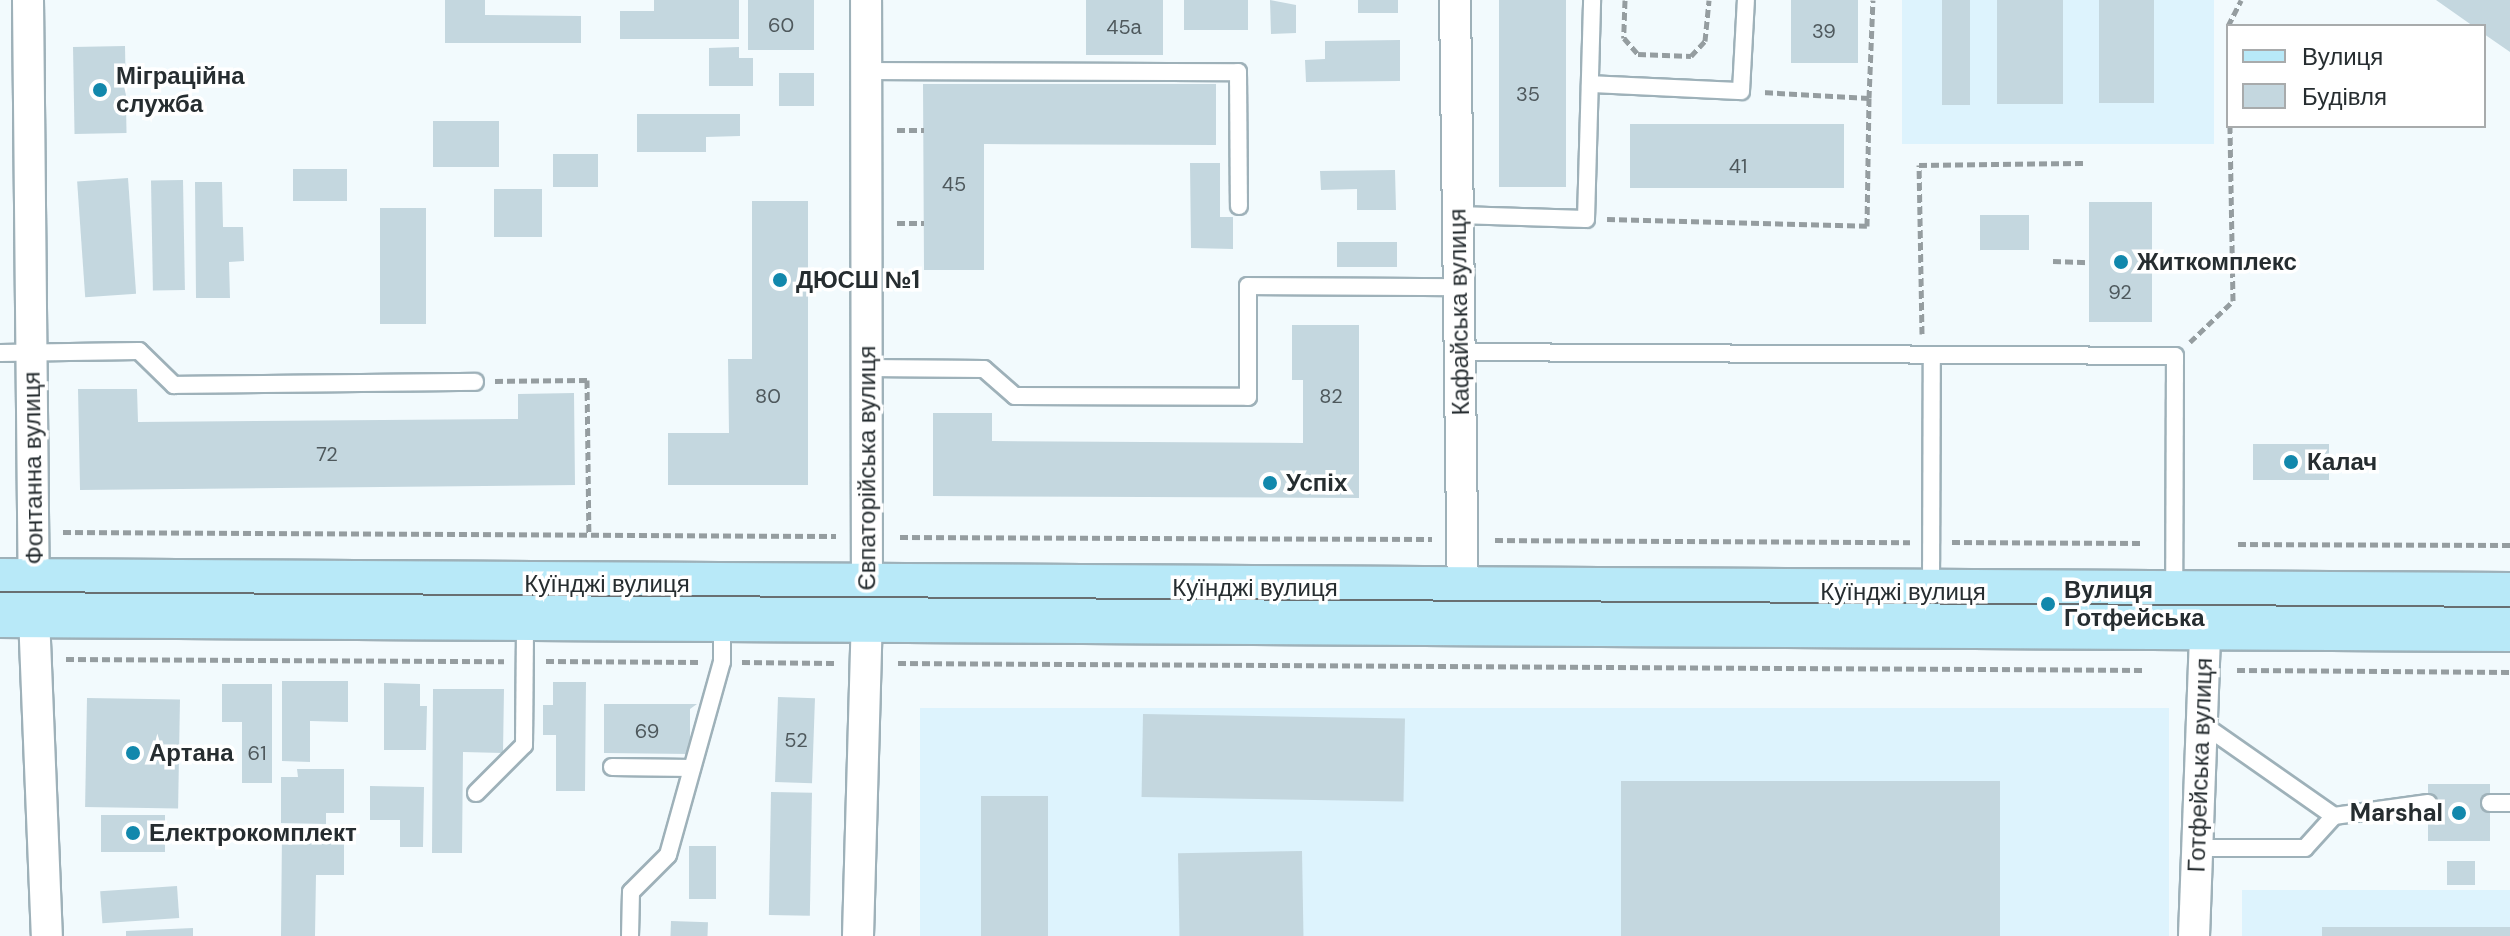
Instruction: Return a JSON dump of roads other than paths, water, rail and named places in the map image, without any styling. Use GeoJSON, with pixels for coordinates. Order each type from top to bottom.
{"type":"FeatureCollection","features":[{"type":"Feature","properties":{"kind":"main road","name":"Куїнджі вулиця"},"geometry":{"type":"LineString","coordinates":[[2190,611],[2510,595]]}},
{"type":"Feature","properties":{"kind":"main road","name":"Куїнджі вулиця"},"geometry":{"type":"LineString","coordinates":[[17,598],[2190,611],[2510,629]]}},
{"type":"Feature","properties":{"kind":"street","name":"Фонтанна вулиця"},"geometry":{"type":"LineString","coordinates":[[28,0],[32,352],[17,598],[47,936]]}},
{"type":"Feature","properties":{"kind":"street","name":"Євпаторійська вулиця"},"geometry":{"type":"LineString","coordinates":[[858,936],[867,603],[866,0]]}},
{"type":"Feature","properties":{"kind":"street","name":"Кафайська вулиця"},"geometry":{"type":"LineString","coordinates":[[1455,0],[1464,606]]}},
{"type":"Feature","properties":{"kind":"street","name":"Готфейська вулиця"},"geometry":{"type":"LineString","coordinates":[[2190,611],[2199,721],[2194,936]]}},
{"type":"Feature","properties":{"kind":"lane"},"geometry":{"type":"LineString","coordinates":[[1458,215],[1586,219],[1592,0]]}},
{"type":"Feature","properties":{"kind":"lane"},"geometry":{"type":"LineString","coordinates":[[1590,84],[1741,91],[1746,0]]}},
{"type":"Feature","properties":{"kind":"lane"},"geometry":{"type":"LineString","coordinates":[[866,71],[1238,72],[1239,206]]}},
{"type":"Feature","properties":{"kind":"lane"},"geometry":{"type":"LineString","coordinates":[[867,368],[984,369],[1015,396],[1248,397],[1248,286],[1459,287]]}},
{"type":"Feature","properties":{"kind":"lane"},"geometry":{"type":"LineString","coordinates":[[0,353],[139,351],[174,385],[475,382]]}},
{"type":"Feature","properties":{"kind":"lane"},"geometry":{"type":"LineString","coordinates":[[1460,352],[2175,356],[2190,611]]}},
{"type":"Feature","properties":{"kind":"lane"},"geometry":{"type":"LineString","coordinates":[[1927,355],[1931,609]]}},
{"type":"Feature","properties":{"kind":"lane"},"geometry":{"type":"LineString","coordinates":[[476,793],[524,745],[525,601]]}},
{"type":"Feature","properties":{"kind":"lane"},"geometry":{"type":"LineString","coordinates":[[630,936],[631,892],[668,855],[722,662],[722,602]]}},
{"type":"Feature","properties":{"kind":"lane"},"geometry":{"type":"LineString","coordinates":[[2199,721],[2334,816]]}},
{"type":"Feature","properties":{"kind":"lane"},"geometry":{"type":"LineString","coordinates":[[612,767],[692,768]]}},
{"type":"Feature","properties":{"kind":"lane"},"geometry":{"type":"LineString","coordinates":[[2196,848],[2305,848],[2334,816],[2428,803]]}},
{"type":"Feature","properties":{"kind":"lane"},"geometry":{"type":"LineString","coordinates":[[2490,803],[2510,803]]}},
{"type":"Feature","properties":{"kind":"tram line"},"geometry":{"type":"LineString","coordinates":[[0,592],[2510,607]]}},
{"type":"Feature","properties":{"kind":"place","name":"Міграційна служба"},"geometry":{"type":"Point","coordinates":[100,90]}},
{"type":"Feature","properties":{"kind":"place","name":"Житкомплекс"},"geometry":{"type":"Point","coordinates":[2121,262]}},
{"type":"Feature","properties":{"kind":"place","name":"ДЮСШ №1"},"geometry":{"type":"Point","coordinates":[780,280]}},
{"type":"Feature","properties":{"kind":"place","name":"Калач"},"geometry":{"type":"Point","coordinates":[2291,462]}},
{"type":"Feature","properties":{"kind":"place","name":"Успіх"},"geometry":{"type":"Point","coordinates":[1270,483]}},
{"type":"Feature","properties":{"kind":"place","name":"Вулиця Готфейська"},"geometry":{"type":"Point","coordinates":[2048,604]}},
{"type":"Feature","properties":{"kind":"place","name":"Артана"},"geometry":{"type":"Point","coordinates":[133,753]}},
{"type":"Feature","properties":{"kind":"place","name":"Marshal"},"geometry":{"type":"Point","coordinates":[2459,813]}},
{"type":"Feature","properties":{"kind":"place","name":"Електрокомплект"},"geometry":{"type":"Point","coordinates":[133,833]}}]}
